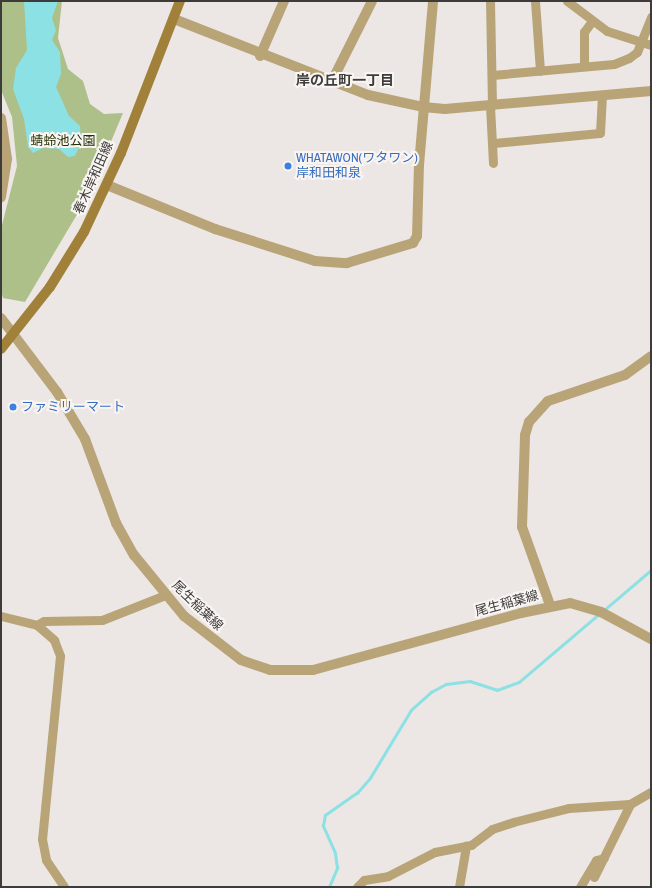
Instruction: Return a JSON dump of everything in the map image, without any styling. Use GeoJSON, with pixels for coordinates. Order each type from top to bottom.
{"type":"FeatureCollection","features":[{"type":"Feature","properties":{"kind":"main road","name":"春木岸和田線"},"geometry":{"type":"LineString","coordinates":[[1,349],[14,336],[68,262],[107,185],[174,20],[180,1]]}},
{"type":"Feature","properties":{"kind":"street"},"geometry":{"type":"LineString","coordinates":[[260,56],[284,1]]}},
{"type":"Feature","properties":{"kind":"street"},"geometry":{"type":"LineString","coordinates":[[332,81],[372,1]]}},
{"type":"Feature","properties":{"kind":"street"},"geometry":{"type":"LineString","coordinates":[[107,185],[295,257],[330,264],[361,260],[413,244],[417,236],[423,107],[433,1]]}},
{"type":"Feature","properties":{"kind":"street"},"geometry":{"type":"LineString","coordinates":[[490,1],[492,75],[491,106],[494,143],[493,163]]}},
{"type":"Feature","properties":{"kind":"street"},"geometry":{"type":"LineString","coordinates":[[535,1],[540,71]]}},
{"type":"Feature","properties":{"kind":"street"},"geometry":{"type":"LineString","coordinates":[[567,1],[607,31],[651,45]]}},
{"type":"Feature","properties":{"kind":"street"},"geometry":{"type":"LineString","coordinates":[[492,75],[614,64],[629,58],[641,43],[651,17]]}},
{"type":"Feature","properties":{"kind":"street"},"geometry":{"type":"LineString","coordinates":[[174,20],[260,56],[392,102],[423,107],[491,106],[651,91]]}},
{"type":"Feature","properties":{"kind":"street"},"geometry":{"type":"LineString","coordinates":[[584,66],[584,32],[592,21]]}},
{"type":"Feature","properties":{"kind":"street"},"geometry":{"type":"LineString","coordinates":[[494,143],[600,133],[602,95]]}},
{"type":"Feature","properties":{"kind":"street"},"geometry":{"type":"LineString","coordinates":[[1,118],[7,159],[1,198]]}},
{"type":"Feature","properties":{"kind":"street","name":"尾生稲葉線"},"geometry":{"type":"LineString","coordinates":[[1,318],[76,422],[94,459],[125,540],[165,595],[201,632],[241,660],[285,672],[313,670],[550,606],[582,605],[651,639]]}},
{"type":"Feature","properties":{"kind":"street"},"geometry":{"type":"LineString","coordinates":[[550,606],[522,527],[525,435],[529,422],[548,401],[625,375],[651,356]]}},
{"type":"Feature","properties":{"kind":"street"},"geometry":{"type":"LineString","coordinates":[[37,625],[44,621],[102,620],[165,595]]}},
{"type":"Feature","properties":{"kind":"street"},"geometry":{"type":"LineString","coordinates":[[1,616],[37,625],[54,640],[62,666],[42,839],[46,860],[64,887]]}},
{"type":"Feature","properties":{"kind":"street"},"geometry":{"type":"LineString","coordinates":[[357,887],[364,880],[388,876],[435,852],[466,846],[492,829],[534,815],[569,808],[630,804],[651,792]]}},
{"type":"Feature","properties":{"kind":"street"},"geometry":{"type":"LineString","coordinates":[[594,877],[630,804]]}},
{"type":"Feature","properties":{"kind":"street"},"geometry":{"type":"LineString","coordinates":[[459,887],[466,846]]}},
{"type":"Feature","properties":{"kind":"street"},"geometry":{"type":"LineString","coordinates":[[580,887],[596,860],[604,858]]}},
{"type":"Feature","properties":{"kind":"green space","name":"蜻蛉池公園"},"geometry":{"type":"Polygon","coordinates":[[[1,1],[62,1],[58,38],[68,69],[83,81],[90,104],[104,114],[123,113],[88,196],[25,302],[3,298],[1,291],[1,229],[17,166],[12,117],[1,90],[1,1]]]}},
{"type":"Feature","properties":{"kind":"water"},"geometry":{"type":"Polygon","coordinates":[[[24,1],[58,1],[52,18],[56,30],[52,40],[60,52],[61,74],[56,87],[69,116],[80,126],[81,143],[75,156],[68,157],[59,149],[43,148],[33,153],[28,147],[24,119],[13,89],[16,68],[27,50],[24,1]]]}},
{"type":"Feature","properties":{"kind":"waterway"},"geometry":{"type":"LineString","coordinates":[[603,611],[651,570]]}},
{"type":"Feature","properties":{"kind":"waterway"},"geometry":{"type":"LineString","coordinates":[[329,887],[337,868],[335,853],[323,826],[325,815],[357,793],[370,778],[411,710],[431,692],[446,684],[470,681],[497,690],[519,682],[599,614]]}},
{"type":"Feature","properties":{"kind":"place","name":"WHATAWON(ワタワン) 岸和田和泉"},"geometry":{"type":"Point","coordinates":[288,166]}},
{"type":"Feature","properties":{"kind":"place","name":"ファミリーマート"},"geometry":{"type":"Point","coordinates":[13,407]}},
{"type":"Feature","properties":{"kind":"district","name":"岸の丘町一丁目"},"geometry":{"type":"Point","coordinates":[345,80]}}]}
